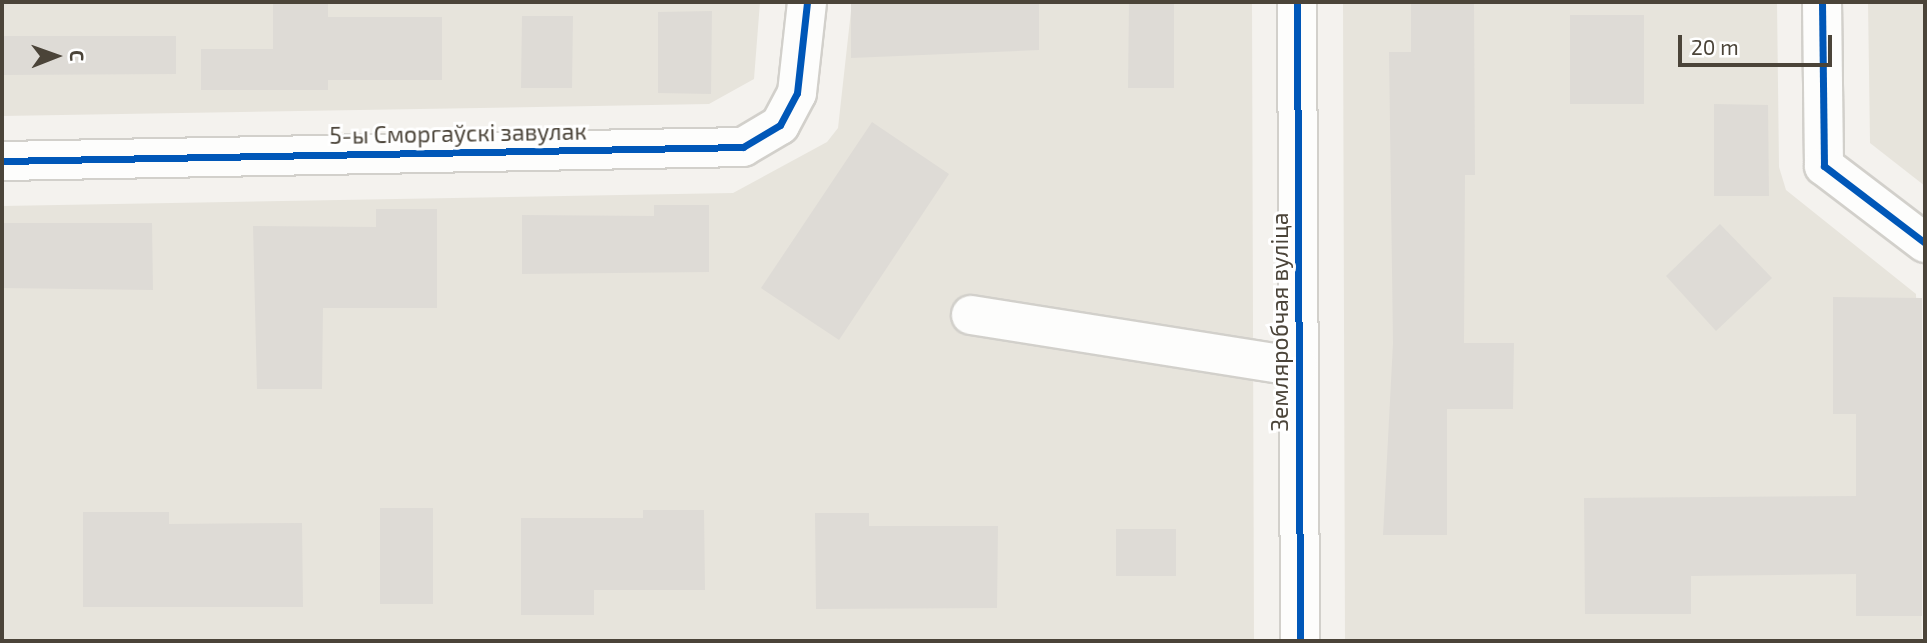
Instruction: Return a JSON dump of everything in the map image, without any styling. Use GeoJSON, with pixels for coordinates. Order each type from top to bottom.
{"type":"FeatureCollection","features":[{"type":"Feature","properties":{"kind":"street","name":"5-ы Сморгаўскі завулак"},"geometry":{"type":"LineString","coordinates":[[2,161],[743,147],[780,125],[797,93],[807,2]]}},
{"type":"Feature","properties":{"kind":"street","name":"Земляробчая вуліца"},"geometry":{"type":"LineString","coordinates":[[1297,2],[1300,641]]}},
{"type":"Feature","properties":{"kind":"street"},"geometry":{"type":"LineString","coordinates":[[1822,2],[1824,166],[1925,243]]}},
{"type":"Feature","properties":{"kind":"street"},"geometry":{"type":"LineString","coordinates":[[971,315],[1298,367]]}},
{"type":"Feature","properties":{"kind":"shaded area"},"geometry":{"type":"Polygon","coordinates":[[[2,2],[760,2],[754,79],[709,104],[2,116],[2,2]]]}},
{"type":"Feature","properties":{"kind":"shaded area"},"geometry":{"type":"Polygon","coordinates":[[[852,2],[1252,2],[1254,641],[2,641],[2,206],[733,193],[827,142],[838,128],[852,2]]]}},
{"type":"Feature","properties":{"kind":"shaded area"},"geometry":{"type":"Polygon","coordinates":[[[1343,2],[1777,2],[1779,167],[1786,190],[1916,294],[1922,641],[1345,641],[1343,2]]]}},
{"type":"Feature","properties":{"kind":"shaded area"},"geometry":{"type":"Polygon","coordinates":[[[1868,2],[1925,2],[1925,186],[1870,143],[1868,2]]]}},
{"type":"Feature","properties":{"kind":"building"},"geometry":{"type":"Polygon","coordinates":[[[273,2],[328,2],[328,17],[442,17],[442,80],[328,80],[328,90],[201,90],[201,49],[273,49],[273,2]]]}},
{"type":"Feature","properties":{"kind":"building"},"geometry":{"type":"Polygon","coordinates":[[[851,2],[1039,2],[1039,50],[851,58],[851,2]]]}},
{"type":"Feature","properties":{"kind":"building"},"geometry":{"type":"Polygon","coordinates":[[[1129,2],[1174,2],[1174,88],[1128,88],[1129,2]]]}},
{"type":"Feature","properties":{"kind":"building"},"geometry":{"type":"Polygon","coordinates":[[[1411,2],[1474,2],[1475,175],[1465,175],[1464,343],[1514,343],[1513,409],[1447,409],[1447,535],[1383,535],[1393,343],[1389,52],[1411,52],[1411,2]]]}},
{"type":"Feature","properties":{"kind":"building"},"geometry":{"type":"Polygon","coordinates":[[[712,11],[711,94],[658,93],[658,12],[712,11]]]}},
{"type":"Feature","properties":{"kind":"building"},"geometry":{"type":"Polygon","coordinates":[[[1570,15],[1644,15],[1644,104],[1570,104],[1570,15]]]}},
{"type":"Feature","properties":{"kind":"building"},"geometry":{"type":"Polygon","coordinates":[[[522,16],[573,16],[572,88],[521,88],[522,16]]]}},
{"type":"Feature","properties":{"kind":"building"},"geometry":{"type":"Polygon","coordinates":[[[2,36],[176,36],[176,74],[2,75],[2,36]]]}},
{"type":"Feature","properties":{"kind":"building"},"geometry":{"type":"Polygon","coordinates":[[[1714,104],[1768,105],[1769,196],[1714,196],[1714,104]]]}},
{"type":"Feature","properties":{"kind":"building"},"geometry":{"type":"Polygon","coordinates":[[[872,122],[949,174],[839,340],[761,288],[872,122]]]}},
{"type":"Feature","properties":{"kind":"building"},"geometry":{"type":"Polygon","coordinates":[[[654,205],[709,205],[709,272],[522,274],[522,215],[654,216],[654,205]]]}},
{"type":"Feature","properties":{"kind":"building"},"geometry":{"type":"Polygon","coordinates":[[[376,209],[437,209],[437,308],[323,308],[322,389],[257,389],[253,226],[376,227],[376,209]]]}},
{"type":"Feature","properties":{"kind":"building"},"geometry":{"type":"Polygon","coordinates":[[[2,223],[152,223],[153,290],[2,288],[2,223]]]}},
{"type":"Feature","properties":{"kind":"building"},"geometry":{"type":"Polygon","coordinates":[[[1720,224],[1772,278],[1716,331],[1666,276],[1720,224]]]}},
{"type":"Feature","properties":{"kind":"building"},"geometry":{"type":"Polygon","coordinates":[[[1833,297],[1922,298],[1922,616],[1856,616],[1856,574],[1691,576],[1691,614],[1585,614],[1584,498],[1856,496],[1856,414],[1833,414],[1833,297]]]}},
{"type":"Feature","properties":{"kind":"building"},"geometry":{"type":"Polygon","coordinates":[[[380,508],[433,508],[433,604],[380,604],[380,508]]]}},
{"type":"Feature","properties":{"kind":"building"},"geometry":{"type":"Polygon","coordinates":[[[643,510],[704,510],[705,590],[594,590],[594,615],[521,615],[521,518],[643,518],[643,510]]]}},
{"type":"Feature","properties":{"kind":"building"},"geometry":{"type":"Polygon","coordinates":[[[83,512],[169,512],[169,524],[302,523],[303,607],[83,607],[83,512]]]}},
{"type":"Feature","properties":{"kind":"building"},"geometry":{"type":"Polygon","coordinates":[[[815,513],[869,513],[869,526],[998,526],[997,608],[816,609],[815,513]]]}},
{"type":"Feature","properties":{"kind":"building"},"geometry":{"type":"Polygon","coordinates":[[[1116,529],[1176,529],[1176,576],[1116,576],[1116,529]]]}},
{"type":"Feature","properties":{"kind":"cycle path"},"geometry":{"type":"LineString","coordinates":[[2,161],[743,147],[780,125],[797,93],[807,2]]}},
{"type":"Feature","properties":{"kind":"cycle path"},"geometry":{"type":"LineString","coordinates":[[1297,2],[1300,641]]}},
{"type":"Feature","properties":{"kind":"cycle path"},"geometry":{"type":"LineString","coordinates":[[1822,2],[1824,166],[1925,243]]}}]}
